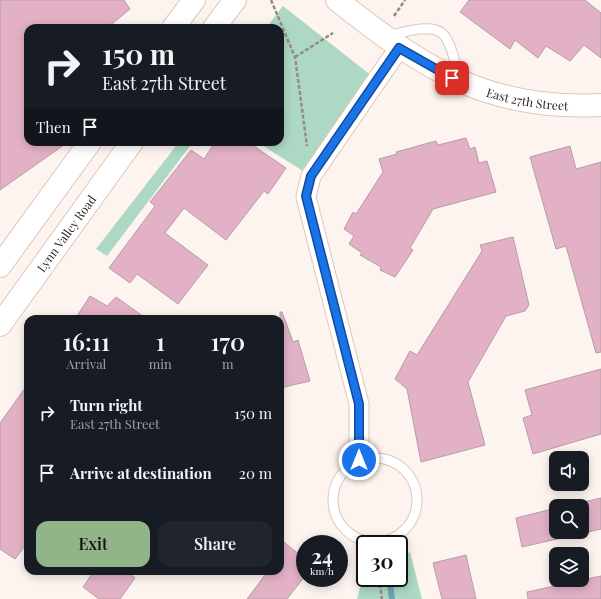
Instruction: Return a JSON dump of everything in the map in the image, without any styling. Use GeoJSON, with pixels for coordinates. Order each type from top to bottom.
{"type":"FeatureCollection","features":[{"type":"Feature","properties":{"kind":"main road"},"geometry":{"type":"LineString","coordinates":[[176,24],[194,0]]}},
{"type":"Feature","properties":{"kind":"main road"},"geometry":{"type":"LineString","coordinates":[[217,24],[235,0]]}},
{"type":"Feature","properties":{"kind":"main road","name":"East 27th Street"},"geometry":{"type":"LineString","coordinates":[[337,0],[392,35],[460,82],[496,95],[525,101],[563,105],[601,105]]}},
{"type":"Feature","properties":{"kind":"main road"},"geometry":{"type":"LineString","coordinates":[[0,266],[87,146]]}},
{"type":"Feature","properties":{"kind":"main road","name":"Lynn Valley Road"},"geometry":{"type":"LineString","coordinates":[[0,325],[129,146]]}},
{"type":"Feature","properties":{"kind":"street"},"geometry":{"type":"LineString","coordinates":[[359,460],[359,404],[306,196],[311,176],[392,35]]}},
{"type":"Feature","properties":{"kind":"lane"},"geometry":{"type":"LineString","coordinates":[[392,35],[416,29],[428,29],[441,33],[448,43],[460,82]]}},
{"type":"Feature","properties":{"kind":"lane"},"geometry":{"type":"LineString","coordinates":[[356,536],[348,534],[339,523],[333,509],[332,495],[337,481],[346,469],[359,460],[381,458],[401,467],[414,484],[417,500],[414,515],[406,529],[398,535]]}},
{"type":"Feature","properties":{"kind":"path"},"geometry":{"type":"LineString","coordinates":[[271,0],[281,24]]}},
{"type":"Feature","properties":{"kind":"path"},"geometry":{"type":"LineString","coordinates":[[392,35],[405,0]]}},
{"type":"Feature","properties":{"kind":"path"},"geometry":{"type":"LineString","coordinates":[[284,31],[295,58],[311,176]]}},
{"type":"Feature","properties":{"kind":"path"},"geometry":{"type":"LineString","coordinates":[[295,58],[333,33]]}},
{"type":"Feature","properties":{"kind":"path"},"geometry":{"type":"LineString","coordinates":[[380,587],[382,599]]}},
{"type":"Feature","properties":{"kind":"green space"},"geometry":{"type":"Polygon","coordinates":[[[283,6],[382,84],[314,178],[263,146],[284,146],[284,24],[269,24],[283,6]]]}},
{"type":"Feature","properties":{"kind":"green space"},"geometry":{"type":"Polygon","coordinates":[[[176,146],[190,146],[107,256],[96,249],[176,146]]]}},
{"type":"Feature","properties":{"kind":"green space"},"geometry":{"type":"Polygon","coordinates":[[[410,552],[422,599],[357,599],[360,587],[408,587],[408,553],[410,552]]]}},
{"type":"Feature","properties":{"kind":"building"},"geometry":{"type":"Polygon","coordinates":[[[0,0],[124,0],[130,9],[112,24],[24,24],[24,146],[62,146],[0,190],[0,0]]]}},
{"type":"Feature","properties":{"kind":"building"},"geometry":{"type":"Polygon","coordinates":[[[469,0],[585,0],[601,13],[601,58],[584,45],[570,61],[546,46],[538,58],[515,40],[510,49],[460,12],[469,0]]]}},
{"type":"Feature","properties":{"kind":"building"},"geometry":{"type":"Polygon","coordinates":[[[466,138],[470,149],[475,147],[479,163],[487,161],[496,192],[433,209],[410,248],[413,250],[395,277],[380,270],[381,267],[360,255],[362,253],[349,244],[354,236],[344,229],[353,212],[356,214],[383,172],[379,159],[397,154],[396,152],[436,141],[438,145],[466,138]]]}},
{"type":"Feature","properties":{"kind":"building"},"geometry":{"type":"Polygon","coordinates":[[[212,146],[254,146],[286,168],[268,194],[264,191],[226,240],[184,208],[165,233],[208,265],[178,304],[137,274],[130,283],[109,268],[155,206],[150,202],[191,150],[204,159],[212,146]]]}},
{"type":"Feature","properties":{"kind":"building"},"geometry":{"type":"Polygon","coordinates":[[[570,146],[576,169],[601,162],[601,352],[596,353],[566,246],[556,249],[530,157],[570,146]]]}},
{"type":"Feature","properties":{"kind":"building"},"geometry":{"type":"Polygon","coordinates":[[[513,237],[529,305],[525,311],[506,316],[468,382],[485,445],[421,462],[407,389],[395,379],[410,351],[417,355],[482,251],[480,245],[513,237]]]}},
{"type":"Feature","properties":{"kind":"building"},"geometry":{"type":"Polygon","coordinates":[[[90,296],[107,306],[116,297],[141,315],[78,315],[90,296]]]}},
{"type":"Feature","properties":{"kind":"building"},"geometry":{"type":"Polygon","coordinates":[[[284,317],[293,342],[298,340],[310,381],[284,387],[284,317]]]}},
{"type":"Feature","properties":{"kind":"building"},"geometry":{"type":"Polygon","coordinates":[[[601,369],[601,434],[533,454],[523,418],[532,415],[525,390],[601,369]]]}},
{"type":"Feature","properties":{"kind":"building"},"geometry":{"type":"Polygon","coordinates":[[[24,390],[24,547],[15,559],[0,549],[0,423],[24,390]]]}},
{"type":"Feature","properties":{"kind":"building"},"geometry":{"type":"Polygon","coordinates":[[[601,498],[601,529],[589,532],[589,501],[601,498]]]}},
{"type":"Feature","properties":{"kind":"building"},"geometry":{"type":"Polygon","coordinates":[[[549,510],[549,539],[557,539],[522,547],[516,518],[549,510]]]}},
{"type":"Feature","properties":{"kind":"building"},"geometry":{"type":"Polygon","coordinates":[[[284,542],[296,552],[296,587],[287,599],[247,599],[265,575],[284,575],[284,542]]]}},
{"type":"Feature","properties":{"kind":"building"},"geometry":{"type":"Polygon","coordinates":[[[466,555],[476,599],[442,599],[433,563],[466,555]]]}},
{"type":"Feature","properties":{"kind":"building"},"geometry":{"type":"Polygon","coordinates":[[[91,575],[132,575],[135,578],[120,599],[99,599],[83,587],[91,575]]]}},
{"type":"Feature","properties":{"kind":"building"},"geometry":{"type":"Polygon","coordinates":[[[601,576],[601,599],[528,599],[527,592],[550,587],[589,587],[589,579],[601,576]]]}},
{"type":"Feature","properties":{"kind":"waterway"},"geometry":{"type":"LineString","coordinates":[[390,587],[392,599]]}},
{"type":"Feature","properties":{"kind":"route"},"geometry":{"type":"LineString","coordinates":[[359,460],[359,404],[306,196],[311,176],[399,48],[452,78]]}}]}
